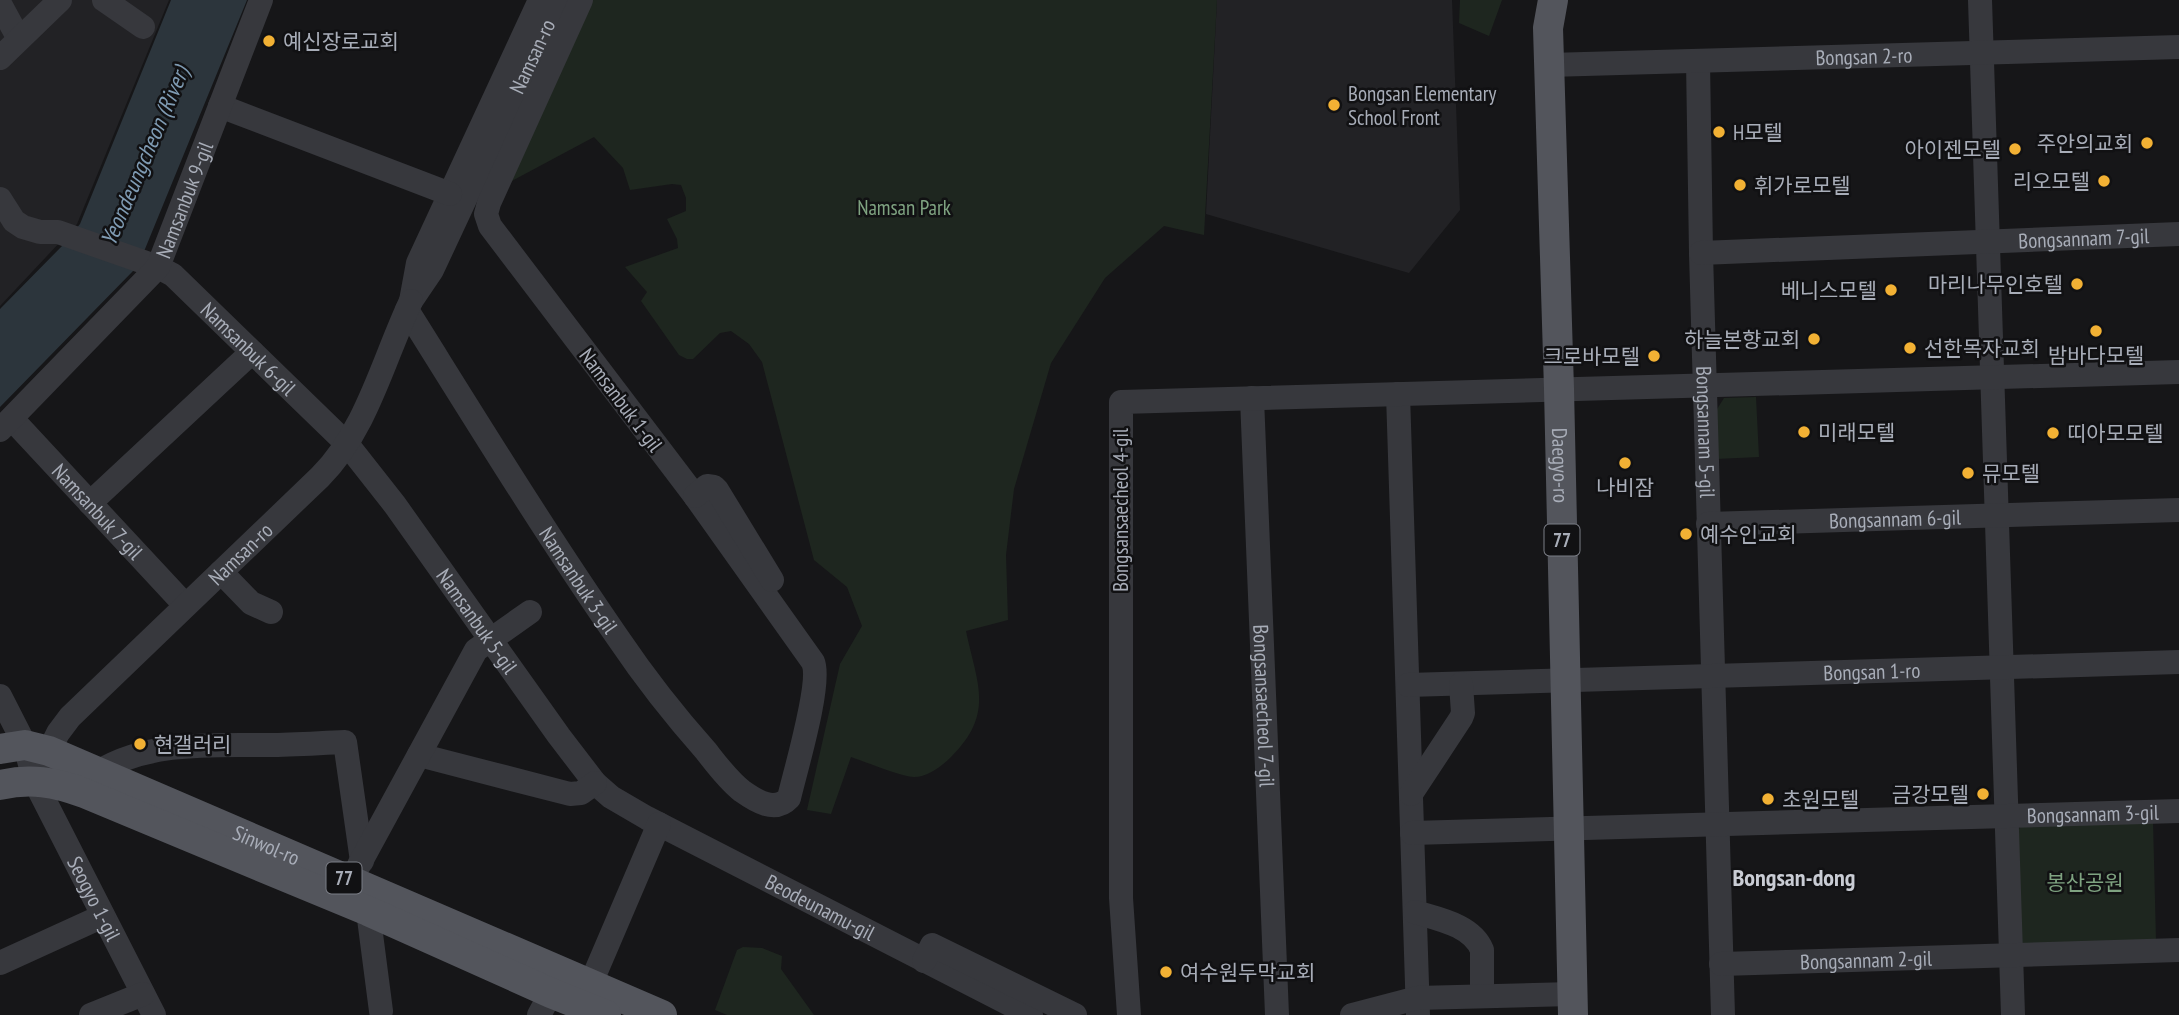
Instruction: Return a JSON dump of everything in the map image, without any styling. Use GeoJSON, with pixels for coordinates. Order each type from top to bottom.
{"type":"FeatureCollection","features":[{"type":"Feature","properties":{"kind":"main road","name":"Daegyo-ro"},"geometry":{"type":"LineString","coordinates":[[1553,0],[1548,28],[1573,1004]]}},
{"type":"Feature","properties":{"kind":"main road","name":"Sinwol-ro"},"geometry":{"type":"LineString","coordinates":[[15,749],[98,772],[356,871],[591,984],[662,1015]]}},
{"type":"Feature","properties":{"kind":"main road","name":"Sinwol-ro"},"geometry":{"type":"LineString","coordinates":[[34,780],[58,784],[84,793],[368,911],[545,1004],[606,1015]]}},
{"type":"Feature","properties":{"kind":"main road","name":"77"},"geometry":{"type":"LineString","coordinates":[[0,785],[34,780]]}},
{"type":"Feature","properties":{"kind":"street"},"geometry":{"type":"LineString","coordinates":[[0,58],[60,0]]}},
{"type":"Feature","properties":{"kind":"street"},"geometry":{"type":"LineString","coordinates":[[104,0],[143,27]]}},
{"type":"Feature","properties":{"kind":"street","name":"Namsanbuk 9-gil"},"geometry":{"type":"LineString","coordinates":[[6,424],[150,264],[220,106],[261,0]]}},
{"type":"Feature","properties":{"kind":"street","name":"Namsan-ro"},"geometry":{"type":"LineString","coordinates":[[409,306],[418,262],[540,0]]}},
{"type":"Feature","properties":{"kind":"street","name":"Namsan-ro"},"geometry":{"type":"LineString","coordinates":[[15,749],[70,717],[328,469],[347,444],[362,416],[409,306],[432,270],[558,0]]}},
{"type":"Feature","properties":{"kind":"street","name":"Namsanbuk 1-gil"},"geometry":{"type":"LineString","coordinates":[[581,0],[488,203],[486,214],[498,237],[695,496],[707,486],[717,490],[793,615],[833,664],[804,798],[797,804],[787,799]]}},
{"type":"Feature","properties":{"kind":"street"},"geometry":{"type":"LineString","coordinates":[[1980,0],[2012,1015]]}},
{"type":"Feature","properties":{"kind":"street"},"geometry":{"type":"LineString","coordinates":[[0,4],[19,39]]}},
{"type":"Feature","properties":{"kind":"street","name":"Bongsan 2-ro"},"geometry":{"type":"LineString","coordinates":[[1549,65],[2179,47]]}},
{"type":"Feature","properties":{"kind":"street","name":"Bongsannam 5-gil"},"geometry":{"type":"LineString","coordinates":[[1698,61],[1704,385],[1723,1015]]}},
{"type":"Feature","properties":{"kind":"street"},"geometry":{"type":"LineString","coordinates":[[220,106],[450,194]]}},
{"type":"Feature","properties":{"kind":"street","name":"Namsanbuk 6-gil"},"geometry":{"type":"LineString","coordinates":[[0,199],[23,228],[58,232],[150,264],[173,275],[347,444]]}},
{"type":"Feature","properties":{"kind":"street","name":"Bongsannam 7-gil"},"geometry":{"type":"LineString","coordinates":[[1989,242],[2179,234]]}},
{"type":"Feature","properties":{"kind":"street"},"geometry":{"type":"LineString","coordinates":[[1701,253],[1989,242]]}},
{"type":"Feature","properties":{"kind":"street","name":"Namsanbuk 3-gil"},"geometry":{"type":"LineString","coordinates":[[409,306],[577,579],[662,701],[743,791],[765,804],[775,806],[787,799]]}},
{"type":"Feature","properties":{"kind":"street"},"geometry":{"type":"LineString","coordinates":[[90,503],[252,352]]}},
{"type":"Feature","properties":{"kind":"street"},"geometry":{"type":"LineString","coordinates":[[1704,385],[2179,372]]}},
{"type":"Feature","properties":{"kind":"street","name":"Bongsansaecheol 4-gil"},"geometry":{"type":"LineString","coordinates":[[1129,1015],[1121,898],[1121,402],[1704,385]]}},
{"type":"Feature","properties":{"kind":"street"},"geometry":{"type":"LineString","coordinates":[[1398,394],[1418,1006]]}},
{"type":"Feature","properties":{"kind":"street","name":"Bongsansaecheol 7-gil"},"geometry":{"type":"LineString","coordinates":[[1252,398],[1278,1015]]}},
{"type":"Feature","properties":{"kind":"street","name":"Namsanbuk 7-gil"},"geometry":{"type":"LineString","coordinates":[[6,424],[90,503],[185,605]]}},
{"type":"Feature","properties":{"kind":"street","name":"Namsanbuk 5-gil"},"geometry":{"type":"LineString","coordinates":[[347,444],[395,505],[559,736],[603,790]]}},
{"type":"Feature","properties":{"kind":"street"},"geometry":{"type":"LineString","coordinates":[[1997,516],[2179,510]]}},
{"type":"Feature","properties":{"kind":"street","name":"Bongsannam 6-gil"},"geometry":{"type":"LineString","coordinates":[[1708,524],[1997,516]]}},
{"type":"Feature","properties":{"kind":"street"},"geometry":{"type":"LineString","coordinates":[[221,572],[250,603],[271,612]]}},
{"type":"Feature","properties":{"kind":"street"},"geometry":{"type":"LineString","coordinates":[[356,871],[476,650],[530,612]]}},
{"type":"Feature","properties":{"kind":"street","name":"Bongsan 1-ro"},"geometry":{"type":"LineString","coordinates":[[1408,685],[2179,662]]}},
{"type":"Feature","properties":{"kind":"street"},"geometry":{"type":"LineString","coordinates":[[1411,794],[1461,718],[1461,684]]}},
{"type":"Feature","properties":{"kind":"street","name":"Seogyo 1-gil"},"geometry":{"type":"LineString","coordinates":[[0,696],[15,749],[34,780],[149,1004]]}},
{"type":"Feature","properties":{"kind":"street"},"geometry":{"type":"LineString","coordinates":[[98,772],[123,758],[167,749],[345,742],[356,871]]}},
{"type":"Feature","properties":{"kind":"street"},"geometry":{"type":"LineString","coordinates":[[419,755],[570,794],[603,790]]}},
{"type":"Feature","properties":{"kind":"street","name":"Beodeunamu-gil"},"geometry":{"type":"LineString","coordinates":[[603,790],[659,824],[1031,1015]]}},
{"type":"Feature","properties":{"kind":"street","name":"Bongsannam 3-gil"},"geometry":{"type":"LineString","coordinates":[[2006,816],[2179,811]]}},
{"type":"Feature","properties":{"kind":"street"},"geometry":{"type":"LineString","coordinates":[[1412,833],[2006,816]]}},
{"type":"Feature","properties":{"kind":"street"},"geometry":{"type":"LineString","coordinates":[[591,984],[659,824]]}},
{"type":"Feature","properties":{"kind":"street"},"geometry":{"type":"LineString","coordinates":[[368,911],[381,1011]]}},
{"type":"Feature","properties":{"kind":"street"},"geometry":{"type":"LineString","coordinates":[[1415,912],[1457,926],[1480,945],[1482,996]]}},
{"type":"Feature","properties":{"kind":"street"},"geometry":{"type":"LineString","coordinates":[[0,963],[103,916]]}},
{"type":"Feature","properties":{"kind":"street"},"geometry":{"type":"LineString","coordinates":[[924,961],[932,945],[1075,1015]]}},
{"type":"Feature","properties":{"kind":"street"},"geometry":{"type":"LineString","coordinates":[[2011,955],[2179,950]]}},
{"type":"Feature","properties":{"kind":"street","name":"Bongsannam 2-gil"},"geometry":{"type":"LineString","coordinates":[[1721,964],[2011,955]]}},
{"type":"Feature","properties":{"kind":"street"},"geometry":{"type":"LineString","coordinates":[[1352,1015],[1482,996],[1573,1004]]}},
{"type":"Feature","properties":{"kind":"street"},"geometry":{"type":"LineString","coordinates":[[91,1015],[149,1004]]}},
{"type":"Feature","properties":{"kind":"shaded area"},"geometry":{"type":"Polygon","coordinates":[[[0,0],[169,0],[77,224],[0,306],[0,0]]]}},
{"type":"Feature","properties":{"kind":"shaded area","name":"Bongsan Elementary School Front"},"geometry":{"type":"Polygon","coordinates":[[[1217,0],[1452,0],[1460,210],[1409,273],[1206,214],[1217,0]]]}},
{"type":"Feature","properties":{"kind":"green space","name":"Namsan Park"},"geometry":{"type":"Polygon","coordinates":[[[590,0],[1217,0],[1204,235],[1164,226],[1105,278],[1051,363],[1014,489],[1006,555],[1008,620],[966,631],[978,683],[978,712],[973,726],[965,741],[947,760],[919,777],[900,774],[851,757],[831,814],[807,810],[840,664],[862,626],[847,587],[814,560],[762,362],[749,344],[731,331],[720,333],[693,359],[679,355],[641,301],[647,292],[625,267],[678,248],[677,239],[667,219],[686,211],[686,198],[681,185],[630,190],[623,168],[594,137],[508,183],[590,0]]]}},
{"type":"Feature","properties":{"kind":"green space"},"geometry":{"type":"Polygon","coordinates":[[[1460,0],[1502,0],[1489,36],[1459,23],[1460,0]]]}},
{"type":"Feature","properties":{"kind":"green space"},"geometry":{"type":"Polygon","coordinates":[[[1756,397],[1759,457],[1716,459],[1714,414],[1724,398],[1756,397]]]}},
{"type":"Feature","properties":{"kind":"green space","name":"봉산공원"},"geometry":{"type":"Polygon","coordinates":[[[2153,821],[2156,940],[2018,944],[2014,833],[2023,825],[2153,821]]]}},
{"type":"Feature","properties":{"kind":"green space"},"geometry":{"type":"Polygon","coordinates":[[[743,947],[762,948],[782,956],[781,969],[814,1015],[727,1015],[715,1010],[737,950],[743,947]]]}},
{"type":"Feature","properties":{"kind":"water","name":"Yeondeungcheon (River)"},"geometry":{"type":"Polygon","coordinates":[[[171,0],[247,0],[145,249],[133,271],[0,407],[0,309],[80,224],[171,0]]]}},
{"type":"Feature","properties":{"kind":"place","name":"예신장로교회"},"geometry":{"type":"Point","coordinates":[269,41]}},
{"type":"Feature","properties":{"kind":"place","name":"Bongsan Elementary School Front"},"geometry":{"type":"Point","coordinates":[1334,105]}},
{"type":"Feature","properties":{"kind":"place","name":"H모텔"},"geometry":{"type":"Point","coordinates":[1719,132]}},
{"type":"Feature","properties":{"kind":"place","name":"주안의교회"},"geometry":{"type":"Point","coordinates":[2147,143]}},
{"type":"Feature","properties":{"kind":"place","name":"아이젠모텔"},"geometry":{"type":"Point","coordinates":[2015,149]}},
{"type":"Feature","properties":{"kind":"place","name":"리오모텔"},"geometry":{"type":"Point","coordinates":[2104,181]}},
{"type":"Feature","properties":{"kind":"place","name":"휘가로모텔"},"geometry":{"type":"Point","coordinates":[1740,185]}},
{"type":"Feature","properties":{"kind":"place","name":"마리나무인호텔"},"geometry":{"type":"Point","coordinates":[2077,284]}},
{"type":"Feature","properties":{"kind":"place","name":"베니스모텔"},"geometry":{"type":"Point","coordinates":[1891,290]}},
{"type":"Feature","properties":{"kind":"place","name":"밤바다모텔"},"geometry":{"type":"Point","coordinates":[2096,331]}},
{"type":"Feature","properties":{"kind":"place","name":"하늘본향교회"},"geometry":{"type":"Point","coordinates":[1814,339]}},
{"type":"Feature","properties":{"kind":"place","name":"선한목자교회"},"geometry":{"type":"Point","coordinates":[1910,348]}},
{"type":"Feature","properties":{"kind":"place","name":"크로바모텔"},"geometry":{"type":"Point","coordinates":[1654,356]}},
{"type":"Feature","properties":{"kind":"place","name":"미래모텔"},"geometry":{"type":"Point","coordinates":[1804,432]}},
{"type":"Feature","properties":{"kind":"place","name":"띠아모모텔"},"geometry":{"type":"Point","coordinates":[2053,433]}},
{"type":"Feature","properties":{"kind":"place","name":"나비잠"},"geometry":{"type":"Point","coordinates":[1625,463]}},
{"type":"Feature","properties":{"kind":"place","name":"뮤모텔"},"geometry":{"type":"Point","coordinates":[1968,473]}},
{"type":"Feature","properties":{"kind":"place","name":"예수인교회"},"geometry":{"type":"Point","coordinates":[1686,534]}},
{"type":"Feature","properties":{"kind":"place","name":"현갤러리"},"geometry":{"type":"Point","coordinates":[140,744]}},
{"type":"Feature","properties":{"kind":"place","name":"금강모텔"},"geometry":{"type":"Point","coordinates":[1983,794]}},
{"type":"Feature","properties":{"kind":"place","name":"초원모텔"},"geometry":{"type":"Point","coordinates":[1768,799]}},
{"type":"Feature","properties":{"kind":"place","name":"여수원두막교회"},"geometry":{"type":"Point","coordinates":[1166,972]}},
{"type":"Feature","properties":{"kind":"district","name":"Bongsan-dong"},"geometry":{"type":"Point","coordinates":[1794,877]}}]}
